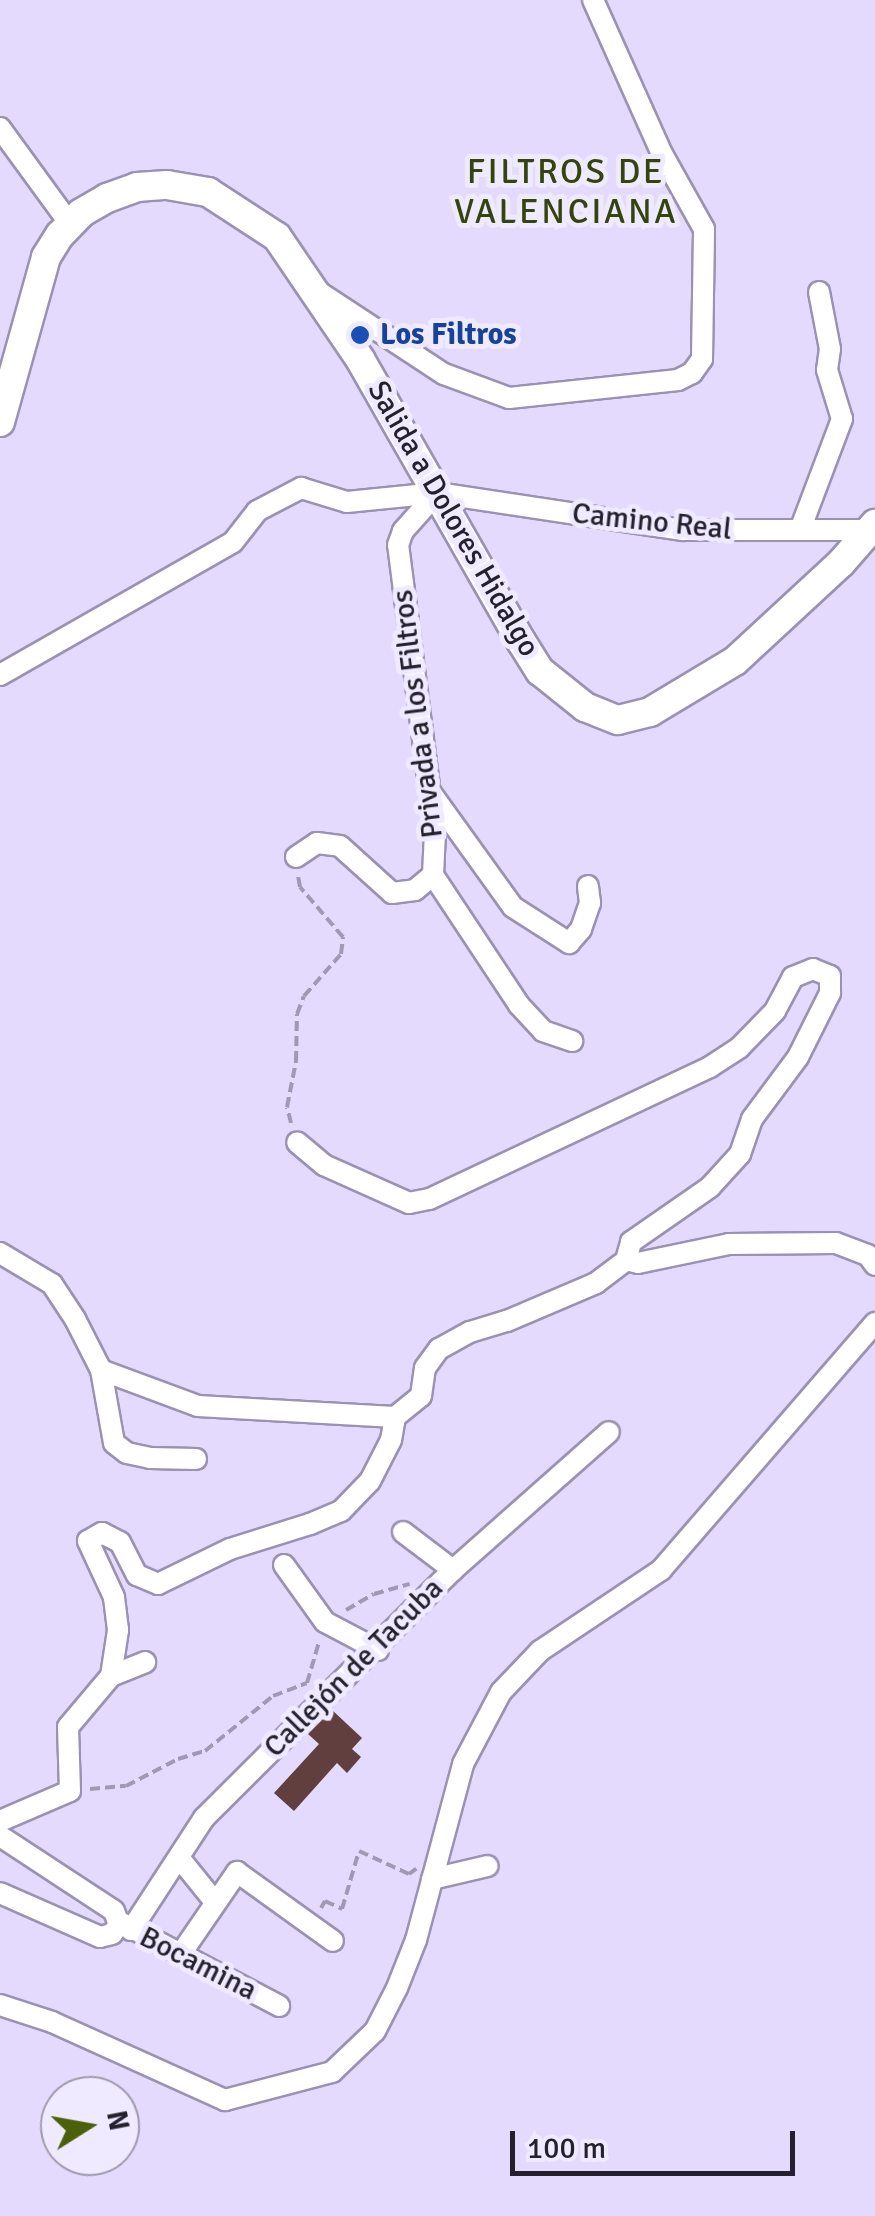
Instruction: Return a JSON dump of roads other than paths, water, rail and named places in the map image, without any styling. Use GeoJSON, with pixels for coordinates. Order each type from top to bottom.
{"type":"FeatureCollection","features":[{"type":"Feature","properties":{"kind":"main road","name":"Salida a Dolores Hidalgo"},"geometry":{"type":"LineString","coordinates":[[0,422],[46,257],[70,224],[107,198],[137,187],[168,185],[208,192],[277,238],[318,290],[540,670],[585,707],[618,720],[650,712],[735,661],[841,564],[872,527]]}},
{"type":"Feature","properties":{"kind":"street"},"geometry":{"type":"LineString","coordinates":[[318,290],[444,374],[509,398],[678,380],[692,373],[702,359],[704,229],[662,154],[593,0]]}},
{"type":"Feature","properties":{"kind":"street"},"geometry":{"type":"LineString","coordinates":[[0,128],[70,224]]}},
{"type":"Feature","properties":{"kind":"street"},"geometry":{"type":"LineString","coordinates":[[800,530],[842,419],[827,370],[830,348],[819,292]]}},
{"type":"Feature","properties":{"kind":"street","name":"Camino Real"},"geometry":{"type":"LineString","coordinates":[[0,676],[233,542],[257,511],[301,488],[347,502],[437,493],[683,530],[872,527]]}},
{"type":"Feature","properties":{"kind":"street","name":"Privada a los Filtros"},"geometry":{"type":"LineString","coordinates":[[296,857],[318,842],[340,846],[392,893],[416,890],[434,875],[436,833],[398,544],[402,531],[437,493]]}},
{"type":"Feature","properties":{"kind":"street"},"geometry":{"type":"LineString","coordinates":[[430,792],[513,907],[570,943],[581,929],[590,903],[588,886]]}},
{"type":"Feature","properties":{"kind":"street"},"geometry":{"type":"LineString","coordinates":[[434,875],[519,1005],[544,1031],[572,1041]]}},
{"type":"Feature","properties":{"kind":"street"},"geometry":{"type":"LineString","coordinates":[[101,1370],[198,1406],[395,1417],[422,1396],[425,1368],[439,1349],[470,1332],[596,1283],[626,1260],[631,1242],[710,1187],[740,1154],[752,1118],[798,1056],[830,992],[830,976],[813,969],[793,977],[775,1011],[739,1048],[710,1067],[430,1199],[409,1202],[324,1165],[297,1142]]}},
{"type":"Feature","properties":{"kind":"street"},"geometry":{"type":"LineString","coordinates":[[626,1260],[638,1263],[729,1244],[836,1243],[868,1255],[875,1265]]}},
{"type":"Feature","properties":{"kind":"street"},"geometry":{"type":"LineString","coordinates":[[0,1254],[52,1284],[101,1370],[114,1442],[127,1453],[150,1458],[196,1459]]}},
{"type":"Feature","properties":{"kind":"street"},"geometry":{"type":"LineString","coordinates":[[0,2006],[52,2022],[225,2100],[332,2072],[374,2032],[397,1988],[463,1764],[501,1692],[540,1651],[661,1570],[875,1323]]}},
{"type":"Feature","properties":{"kind":"street"},"geometry":{"type":"LineString","coordinates":[[111,1676],[118,1630],[114,1597],[88,1541],[102,1533],[120,1542],[137,1575],[158,1584],[196,1569],[230,1548],[310,1524],[340,1511],[370,1481],[391,1440],[395,1417]]}},
{"type":"Feature","properties":{"kind":"street","name":"Callejón de Tacuba"},"geometry":{"type":"LineString","coordinates":[[125,1926],[181,1860],[204,1818],[312,1707],[378,1650],[453,1570],[609,1432]]}},
{"type":"Feature","properties":{"kind":"street"},"geometry":{"type":"LineString","coordinates":[[403,1532],[453,1570]]}},
{"type":"Feature","properties":{"kind":"street"},"geometry":{"type":"LineString","coordinates":[[284,1565],[324,1622],[378,1650]]}},
{"type":"Feature","properties":{"kind":"street"},"geometry":{"type":"LineString","coordinates":[[0,1821],[70,1790],[68,1727],[111,1676],[145,1662]]}},
{"type":"Feature","properties":{"kind":"street","name":"Bocamina"},"geometry":{"type":"LineString","coordinates":[[0,1836],[114,1911],[125,1926],[278,2006]]}},
{"type":"Feature","properties":{"kind":"street"},"geometry":{"type":"LineString","coordinates":[[181,1860],[215,1902]]}},
{"type":"Feature","properties":{"kind":"street"},"geometry":{"type":"LineString","coordinates":[[432,1879],[488,1866]]}},
{"type":"Feature","properties":{"kind":"street"},"geometry":{"type":"LineString","coordinates":[[180,1955],[237,1872],[333,1941]]}},
{"type":"Feature","properties":{"kind":"street"},"geometry":{"type":"LineString","coordinates":[[0,1892],[100,1936],[125,1926]]}},
{"type":"Feature","properties":{"kind":"place","name":"Los Filtros"},"geometry":{"type":"Point","coordinates":[360,335]}},
{"type":"Feature","properties":{"kind":"district","name":"FILTROS DE VALENCIANA"},"geometry":{"type":"Point","coordinates":[566,192]}}]}
